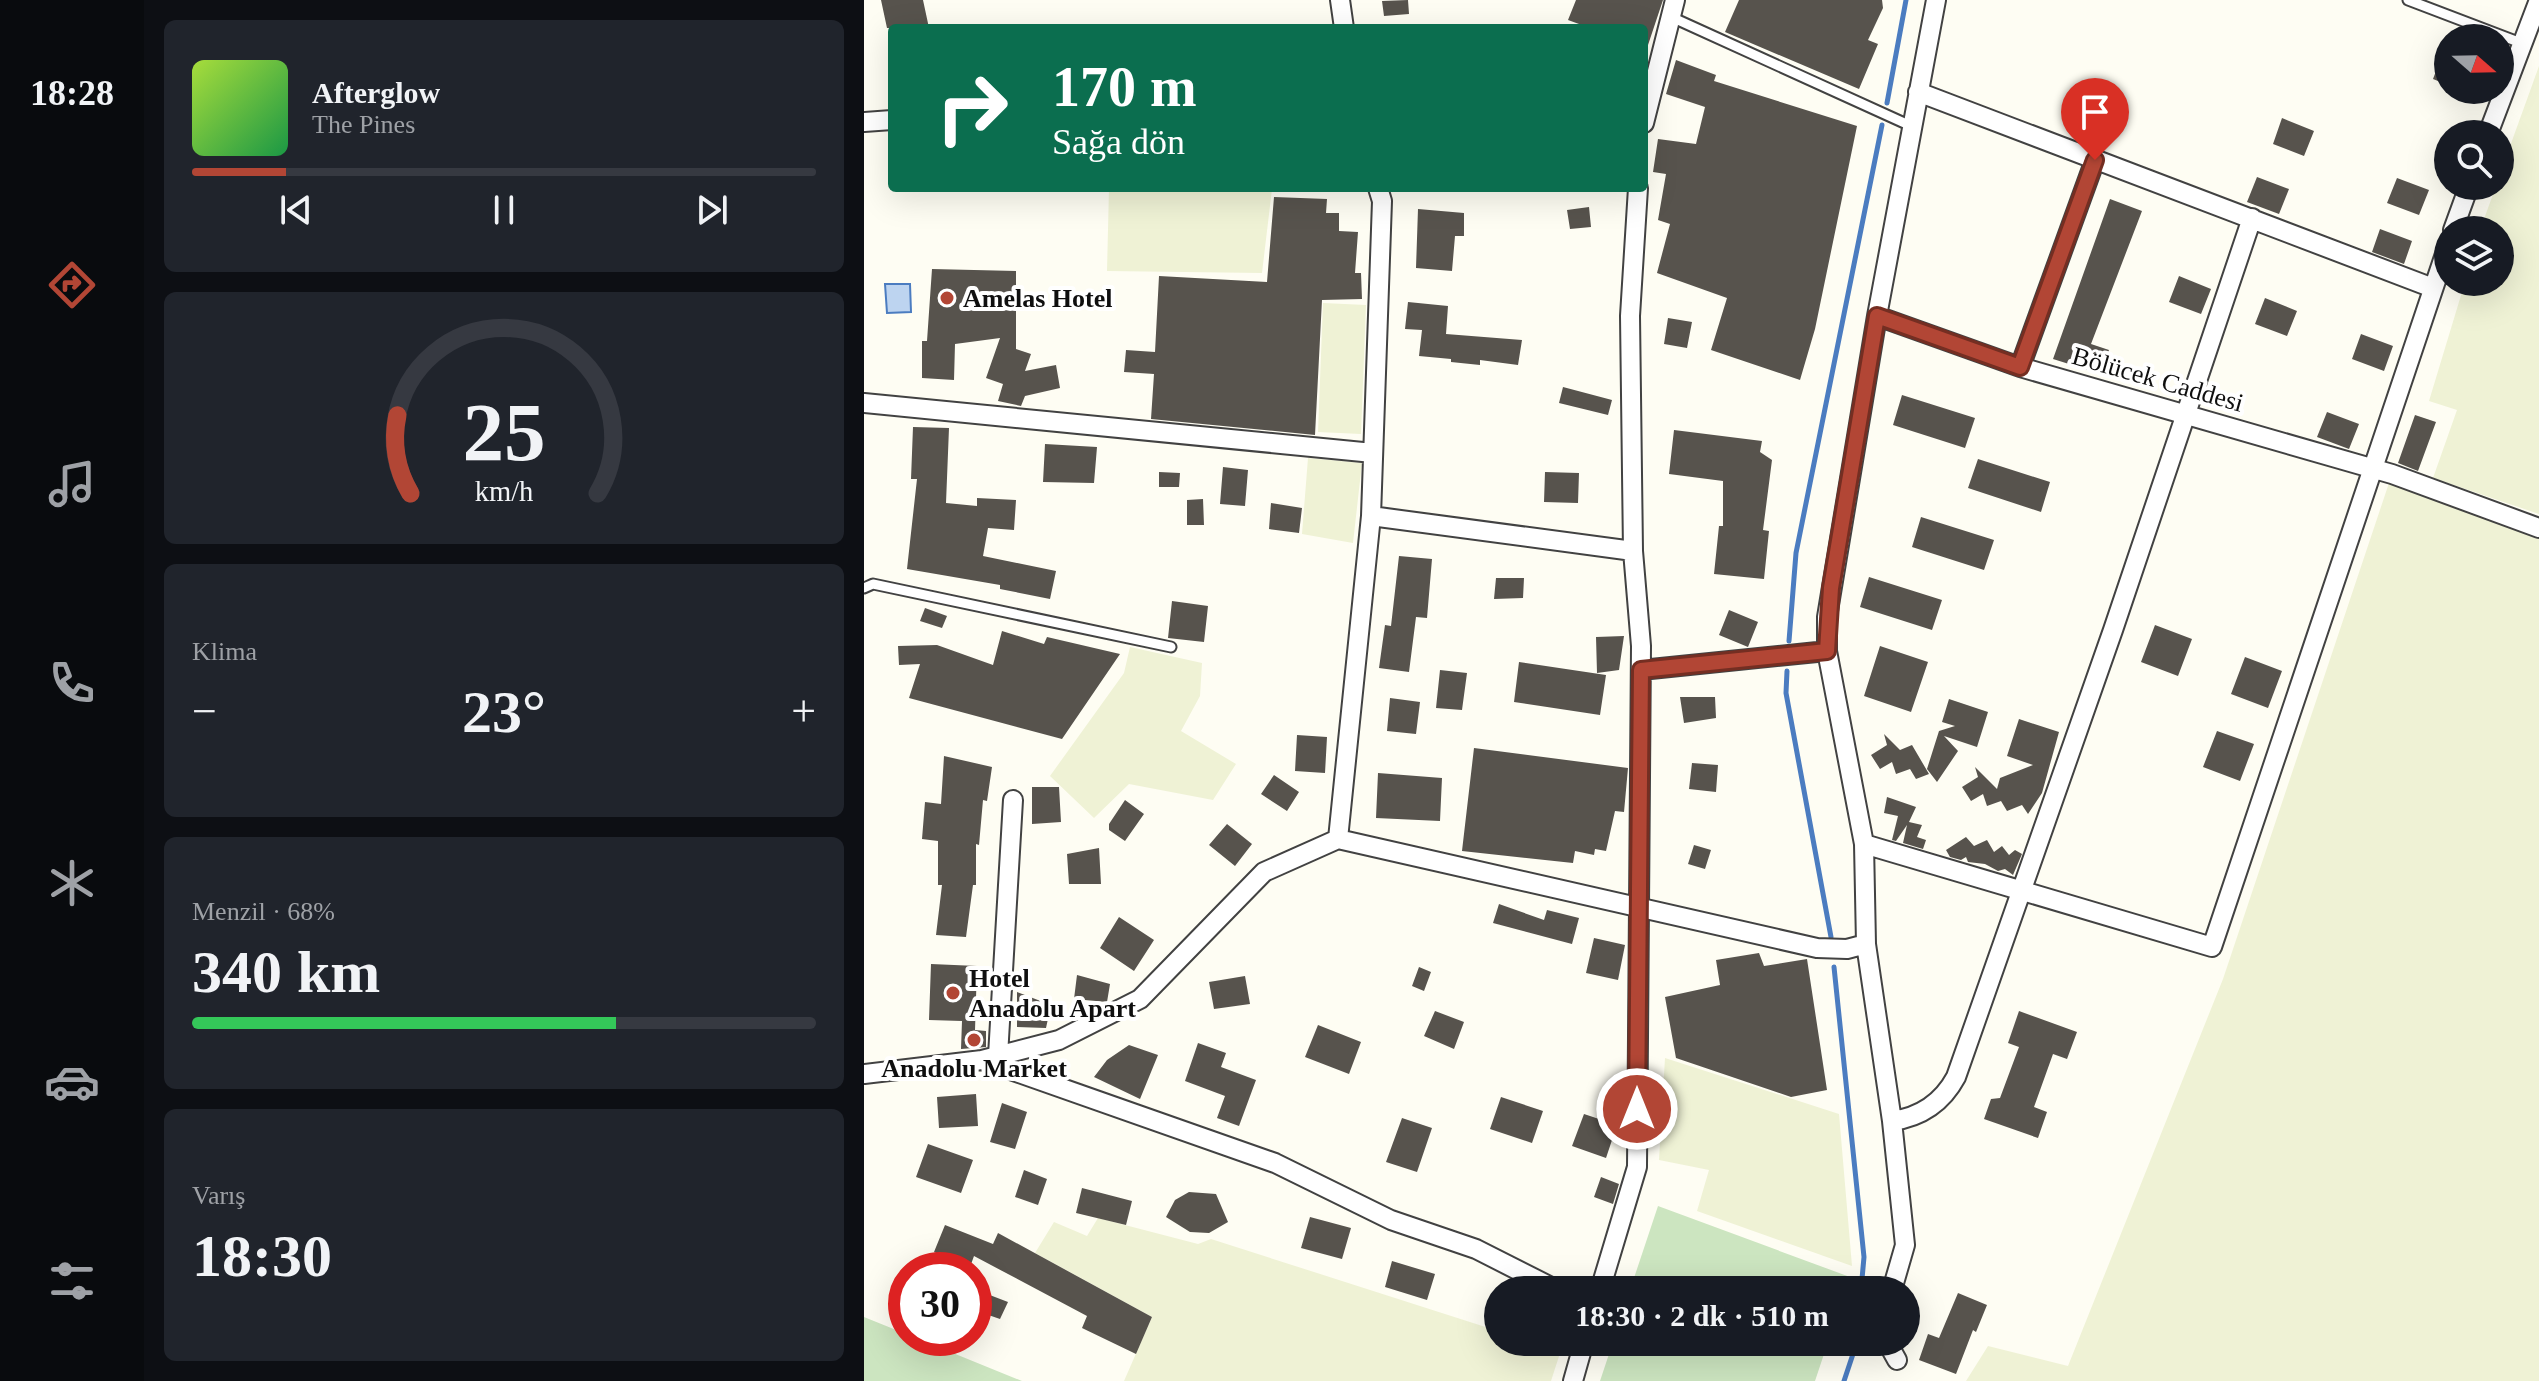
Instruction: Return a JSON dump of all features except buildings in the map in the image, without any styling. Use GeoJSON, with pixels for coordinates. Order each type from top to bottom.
{"type":"FeatureCollection","features":[{"type":"Feature","properties":{"kind":"street"},"geometry":{"type":"LineString","coordinates":[[1340,0],[1343,24]]}},
{"type":"Feature","properties":{"kind":"street"},"geometry":{"type":"LineString","coordinates":[[1896,1276],[1905,1245],[1892,1121],[1866,944],[1864,844],[1827,651],[1831,588],[1906,124],[1918,92],[1936,0]]}},
{"type":"Feature","properties":{"kind":"street"},"geometry":{"type":"LineString","coordinates":[[2493,120],[2539,0]]}},
{"type":"Feature","properties":{"kind":"street"},"geometry":{"type":"LineString","coordinates":[[1648,107],[1672,8]]}},
{"type":"Feature","properties":{"kind":"street"},"geometry":{"type":"LineString","coordinates":[[1918,92],[2433,288]]}},
{"type":"Feature","properties":{"kind":"street"},"geometry":{"type":"LineString","coordinates":[[864,122],[888,120]]}},
{"type":"Feature","properties":{"kind":"street"},"geometry":{"type":"LineString","coordinates":[[2020,367],[2095,160]]}},
{"type":"Feature","properties":{"kind":"street"},"geometry":{"type":"LineString","coordinates":[[1338,839],[1371,516],[1382,201],[1379,192]]}},
{"type":"Feature","properties":{"kind":"street"},"geometry":{"type":"LineString","coordinates":[[1604,1276],[1637,1167],[1641,670],[1633,551],[1630,316],[1638,192]]}},
{"type":"Feature","properties":{"kind":"street"},"geometry":{"type":"LineString","coordinates":[[1892,1121],[1924,1112],[1950,1088],[2023,889],[2188,413],[2252,218]]}},
{"type":"Feature","properties":{"kind":"street"},"geometry":{"type":"LineString","coordinates":[[1864,844],[2212,947],[2370,468],[2434,285]]}},
{"type":"Feature","properties":{"kind":"street","name":"Bölücek Caddesi"},"geometry":{"type":"LineString","coordinates":[[1877,316],[2020,367],[2188,413],[2427,486],[2539,528]]}},
{"type":"Feature","properties":{"kind":"street"},"geometry":{"type":"LineString","coordinates":[[864,403],[1373,453]]}},
{"type":"Feature","properties":{"kind":"street"},"geometry":{"type":"LineString","coordinates":[[1371,516],[1633,551]]}},
{"type":"Feature","properties":{"kind":"street"},"geometry":{"type":"LineString","coordinates":[[1641,670],[1827,651]]}},
{"type":"Feature","properties":{"kind":"street"},"geometry":{"type":"LineString","coordinates":[[990,1058],[1013,800]]}},
{"type":"Feature","properties":{"kind":"street"},"geometry":{"type":"LineString","coordinates":[[864,1074],[990,1058],[1059,1040],[1140,999],[1264,872],[1338,839],[1817,948],[1847,949],[1866,944]]}},
{"type":"Feature","properties":{"kind":"street"},"geometry":{"type":"LineString","coordinates":[[990,1058],[1275,1163],[1391,1220],[1476,1249],[1529,1276]]}},
{"type":"Feature","properties":{"kind":"street"},"geometry":{"type":"LineString","coordinates":[[1573,1381],[1580,1356]]}},
{"type":"Feature","properties":{"kind":"street"},"geometry":{"type":"LineString","coordinates":[[1895,1356],[1897,1360]]}},
{"type":"Feature","properties":{"kind":"lane"},"geometry":{"type":"LineString","coordinates":[[2408,0],[2521,43]]}},
{"type":"Feature","properties":{"kind":"lane"},"geometry":{"type":"LineString","coordinates":[[1672,8],[1906,124]]}},
{"type":"Feature","properties":{"kind":"lane"},"geometry":{"type":"LineString","coordinates":[[864,588],[873,584],[1171,647]]}},
{"type":"Feature","properties":{"kind":"green space"},"geometry":{"type":"Polygon","coordinates":[[[2539,66],[2539,514],[2433,478],[2457,410],[2429,401],[2461,296],[2514,296],[2514,216],[2485,216],[2491,200],[2514,200],[2514,135],[2539,66]]]}},
{"type":"Feature","properties":{"kind":"green space"},"geometry":{"type":"Polygon","coordinates":[[[1109,192],[1272,192],[1262,273],[1107,271],[1109,192]]]}},
{"type":"Feature","properties":{"kind":"green space"},"geometry":{"type":"Polygon","coordinates":[[[1323,303],[1366,305],[1361,434],[1318,432],[1323,303]]]}},
{"type":"Feature","properties":{"kind":"green space"},"geometry":{"type":"Polygon","coordinates":[[[1308,458],[1362,463],[1353,543],[1302,534],[1308,458]]]}},
{"type":"Feature","properties":{"kind":"green space"},"geometry":{"type":"Polygon","coordinates":[[[2392,474],[2539,528],[2539,1381],[1966,1381],[1988,1346],[2068,1366],[2223,979],[2392,474]]]}},
{"type":"Feature","properties":{"kind":"green space"},"geometry":{"type":"Polygon","coordinates":[[[1130,647],[1202,663],[1200,696],[1181,731],[1236,764],[1213,800],[1129,784],[1094,818],[1050,776],[1124,673],[1130,647]]]}},
{"type":"Feature","properties":{"kind":"green space"},"geometry":{"type":"Polygon","coordinates":[[[1665,1058],[1839,1114],[1852,1266],[1697,1211],[1709,1170],[1659,1160],[1665,1058]]]}},
{"type":"Feature","properties":{"kind":"green space"},"geometry":{"type":"Polygon","coordinates":[[[1658,1206],[1847,1276],[1635,1276],[1658,1206]]]}},
{"type":"Feature","properties":{"kind":"green space"},"geometry":{"type":"Polygon","coordinates":[[[1098,1218],[1198,1244],[1211,1239],[1484,1327],[1484,1356],[1559,1356],[1551,1381],[1124,1381],[1152,1317],[1035,1253],[1054,1222],[1087,1236],[1098,1218]]]}},
{"type":"Feature","properties":{"kind":"green space"},"geometry":{"type":"Polygon","coordinates":[[[864,1317],[888,1327],[888,1356],[960,1356],[1022,1381],[864,1381],[864,1317]]]}},
{"type":"Feature","properties":{"kind":"green space"},"geometry":{"type":"Polygon","coordinates":[[[1608,1356],[1823,1356],[1815,1381],[1600,1381],[1608,1356]]]}},
{"type":"Feature","properties":{"kind":"water"},"geometry":{"type":"Polygon","coordinates":[[[885,284],[910,284],[911,312],[887,313],[885,284]]]}},
{"type":"Feature","properties":{"kind":"waterway"},"geometry":{"type":"LineString","coordinates":[[1887,103],[1906,0]]}},
{"type":"Feature","properties":{"kind":"waterway"},"geometry":{"type":"LineString","coordinates":[[1789,641],[1796,553],[1882,125]]}},
{"type":"Feature","properties":{"kind":"waterway"},"geometry":{"type":"LineString","coordinates":[[1787,671],[1786,693],[1831,937]]}},
{"type":"Feature","properties":{"kind":"waterway"},"geometry":{"type":"LineString","coordinates":[[1834,967],[1864,1257],[1862,1276]]}},
{"type":"Feature","properties":{"kind":"waterway"},"geometry":{"type":"LineString","coordinates":[[1844,1381],[1852,1356]]}},
{"type":"Feature","properties":{"kind":"place","name":"Amelas Hotel"},"geometry":{"type":"Point","coordinates":[947,298]}},
{"type":"Feature","properties":{"kind":"place","name":"Hotel Anadolu Apart"},"geometry":{"type":"Point","coordinates":[953,993]}},
{"type":"Feature","properties":{"kind":"place","name":"Anadolu Market"},"geometry":{"type":"Point","coordinates":[974,1040]}},
{"type":"Feature","properties":{"kind":"route"},"geometry":{"type":"LineString","coordinates":[[1637,1109],[1641,670],[1827,651],[1831,588],[1877,316],[2020,367],[2095,160]]}}]}
